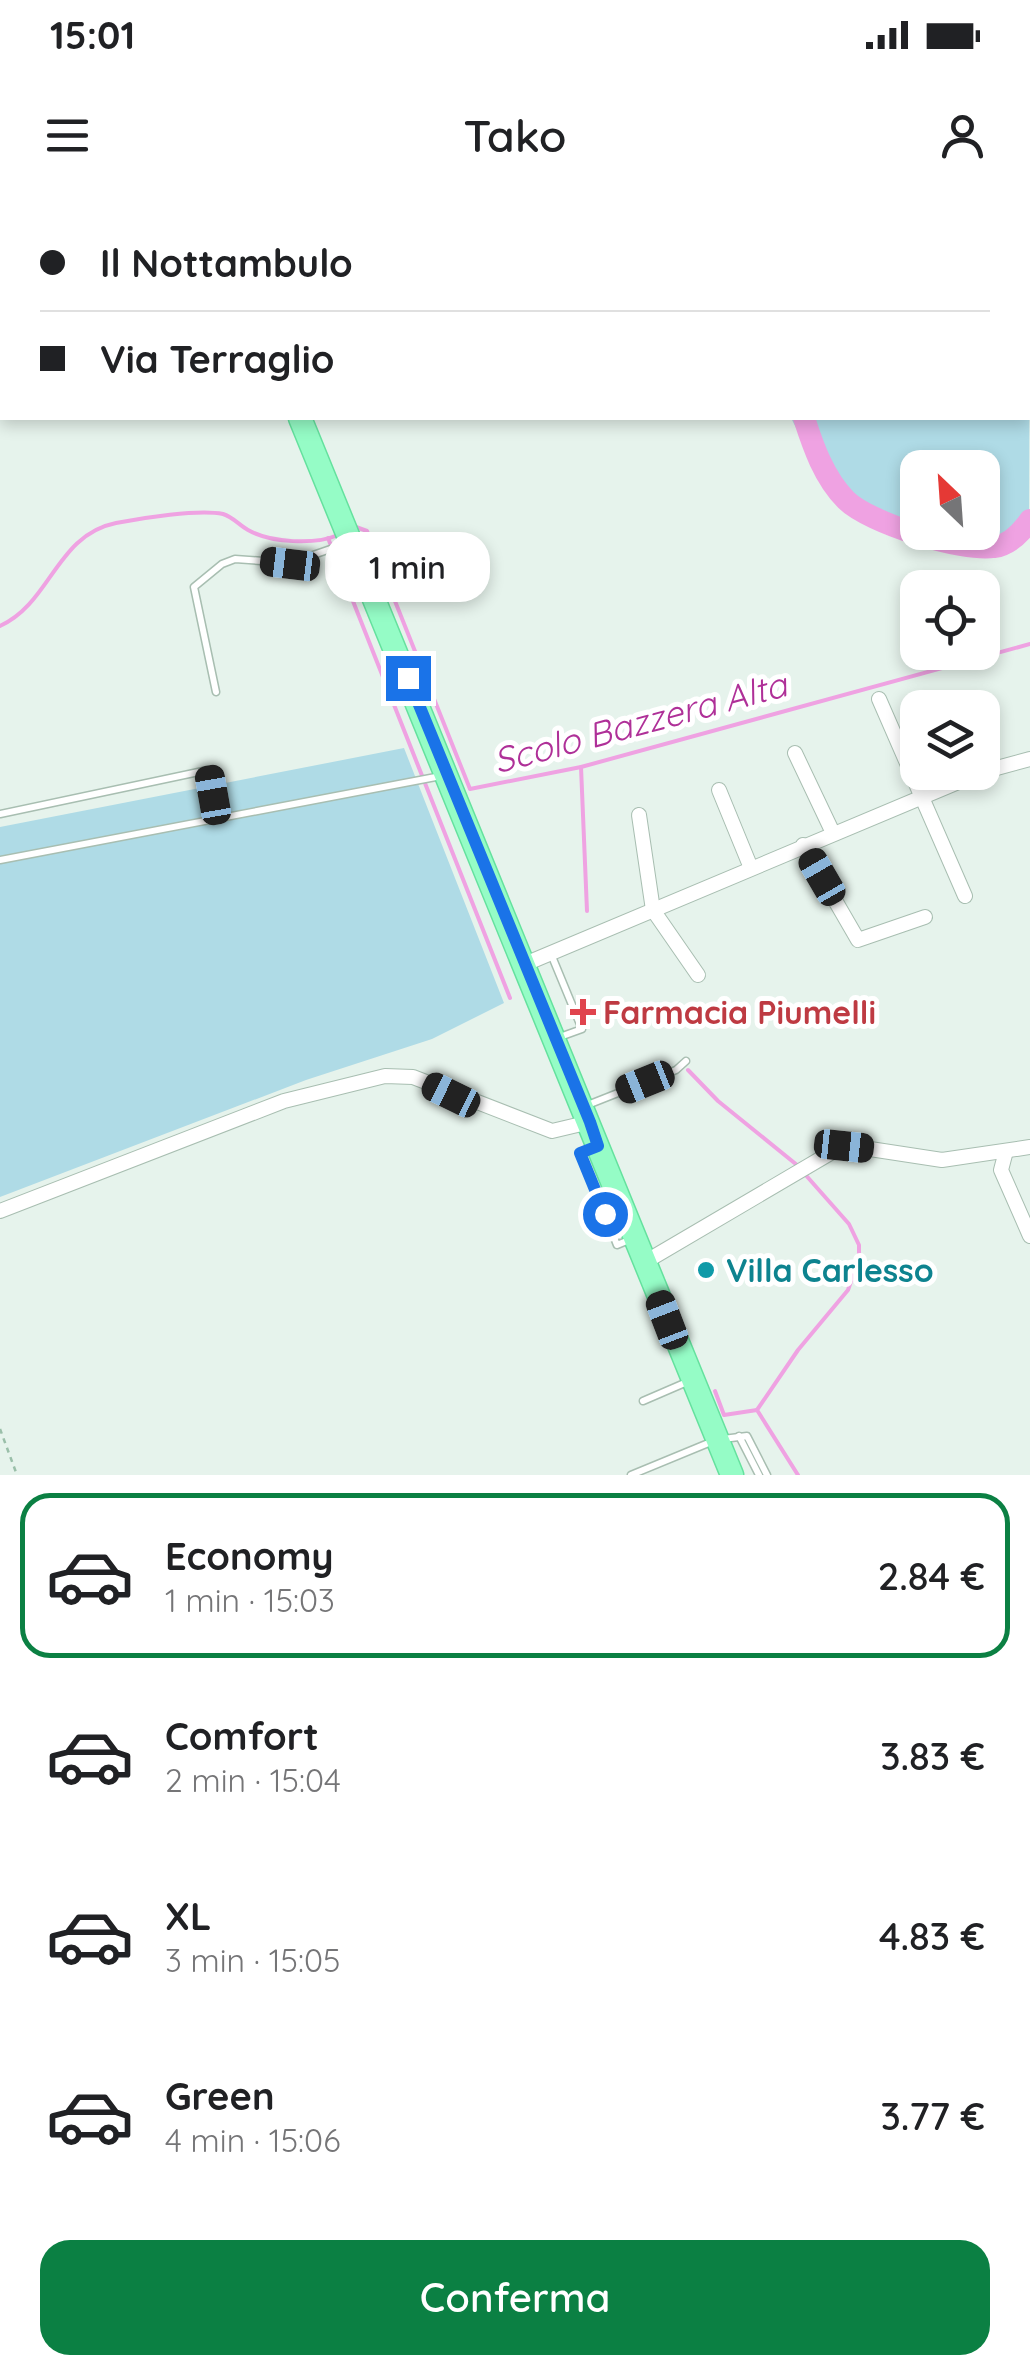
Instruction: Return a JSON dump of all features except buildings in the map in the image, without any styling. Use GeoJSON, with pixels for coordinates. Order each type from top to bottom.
{"type":"FeatureCollection","features":[{"type":"Feature","properties":{"kind":"main road"},"geometry":{"type":"LineString","coordinates":[[301,420],[440,776],[526,964],[692,1380],[728,1437],[732,1475]]}},
{"type":"Feature","properties":{"kind":"street"},"geometry":{"type":"LineString","coordinates":[[879,699],[965,896]]}},
{"type":"Feature","properties":{"kind":"street"},"geometry":{"type":"LineString","coordinates":[[795,753],[833,833]]}},
{"type":"Feature","properties":{"kind":"street"},"geometry":{"type":"LineString","coordinates":[[1000,767],[1030,759]]}},
{"type":"Feature","properties":{"kind":"street"},"geometry":{"type":"LineString","coordinates":[[718,790],[752,868]]}},
{"type":"Feature","properties":{"kind":"street"},"geometry":{"type":"LineString","coordinates":[[526,964],[939,790]]}},
{"type":"Feature","properties":{"kind":"street"},"geometry":{"type":"LineString","coordinates":[[638,815],[653,910],[698,975]]}},
{"type":"Feature","properties":{"kind":"street"},"geometry":{"type":"LineString","coordinates":[[803,845],[858,940],[925,917]]}},
{"type":"Feature","properties":{"kind":"street"},"geometry":{"type":"LineString","coordinates":[[0,1212],[284,1101],[385,1076],[413,1077],[552,1131],[587,1114]]}},
{"type":"Feature","properties":{"kind":"street"},"geometry":{"type":"LineString","coordinates":[[645,1262],[844,1146],[942,1160],[1030,1147]]}},
{"type":"Feature","properties":{"kind":"street"},"geometry":{"type":"LineString","coordinates":[[1006,1151],[1001,1170],[1030,1236]]}},
{"type":"Feature","properties":{"kind":"lane"},"geometry":{"type":"LineString","coordinates":[[216,692],[194,587],[222,564],[235,559],[290,564],[325,551],[345,537]]}},
{"type":"Feature","properties":{"kind":"lane"},"geometry":{"type":"LineString","coordinates":[[0,814],[208,770],[217,820]]}},
{"type":"Feature","properties":{"kind":"lane"},"geometry":{"type":"LineString","coordinates":[[0,860],[440,776]]}},
{"type":"Feature","properties":{"kind":"lane"},"geometry":{"type":"LineString","coordinates":[[551,953],[582,1029],[556,1039]]}},
{"type":"Feature","properties":{"kind":"lane"},"geometry":{"type":"LineString","coordinates":[[587,1114],[676,1070],[686,1061]]}},
{"type":"Feature","properties":{"kind":"lane"},"geometry":{"type":"LineString","coordinates":[[643,1401],[692,1380]]}},
{"type":"Feature","properties":{"kind":"lane"},"geometry":{"type":"LineString","coordinates":[[631,1475],[728,1437],[747,1436],[767,1475]]}},
{"type":"Feature","properties":{"kind":"lane"},"geometry":{"type":"LineString","coordinates":[[728,1437],[759,1475]]}},
{"type":"Feature","properties":{"kind":"path"},"geometry":{"type":"LineString","coordinates":[[0,1429],[17,1475]]}},
{"type":"Feature","properties":{"kind":"shaded area"},"geometry":{"type":"Polygon","coordinates":[[[792,420],[1029,420],[1029,532],[1006,550],[980,554],[949,550],[1000,550],[1000,450],[900,450],[900,538],[853,516],[826,486],[792,420]]]}},
{"type":"Feature","properties":{"kind":"shaded area"},"geometry":{"type":"Polygon","coordinates":[[[404,748],[504,1003],[432,1039],[306,1080],[0,1197],[0,827],[404,748]]]}},
{"type":"Feature","properties":{"kind":"waterway"},"geometry":{"type":"LineString","coordinates":[[805,420],[831,482],[846,500],[874,518],[939,540],[979,547],[1005,544],[1030,520]]}},
{"type":"Feature","properties":{"kind":"waterway","name":"Scolo Bazzera Alta"},"geometry":{"type":"LineString","coordinates":[[0,626],[31,602],[80,541],[116,523],[212,513],[227,515],[248,530],[281,540],[317,540],[338,535]]}},
{"type":"Feature","properties":{"kind":"waterway","name":"Scolo Bazzera Alta"},"geometry":{"type":"LineString","coordinates":[[356,527],[367,531],[470,789],[581,767],[1030,644]]}},
{"type":"Feature","properties":{"kind":"waterway"},"geometry":{"type":"LineString","coordinates":[[328,538],[510,998]]}},
{"type":"Feature","properties":{"kind":"waterway"},"geometry":{"type":"LineString","coordinates":[[581,767],[587,911]]}},
{"type":"Feature","properties":{"kind":"waterway"},"geometry":{"type":"LineString","coordinates":[[688,1070],[718,1101],[797,1165]]}},
{"type":"Feature","properties":{"kind":"waterway"},"geometry":{"type":"LineString","coordinates":[[798,1475],[757,1410],[798,1350],[848,1290],[859,1258],[859,1245],[849,1224],[803,1172]]}},
{"type":"Feature","properties":{"kind":"waterway"},"geometry":{"type":"LineString","coordinates":[[715,1391],[724,1415],[757,1410]]}},
{"type":"Feature","properties":{"kind":"place","name":"Farmacia Piumelli"},"geometry":{"type":"Point","coordinates":[583,1012]}},
{"type":"Feature","properties":{"kind":"place","name":"Villa Carlesso"},"geometry":{"type":"Point","coordinates":[706,1270]}},
{"type":"Feature","properties":{"kind":"route"},"geometry":{"type":"LineString","coordinates":[[408,678],[590,1122],[598,1146],[580,1153],[605,1214]]}}]}
